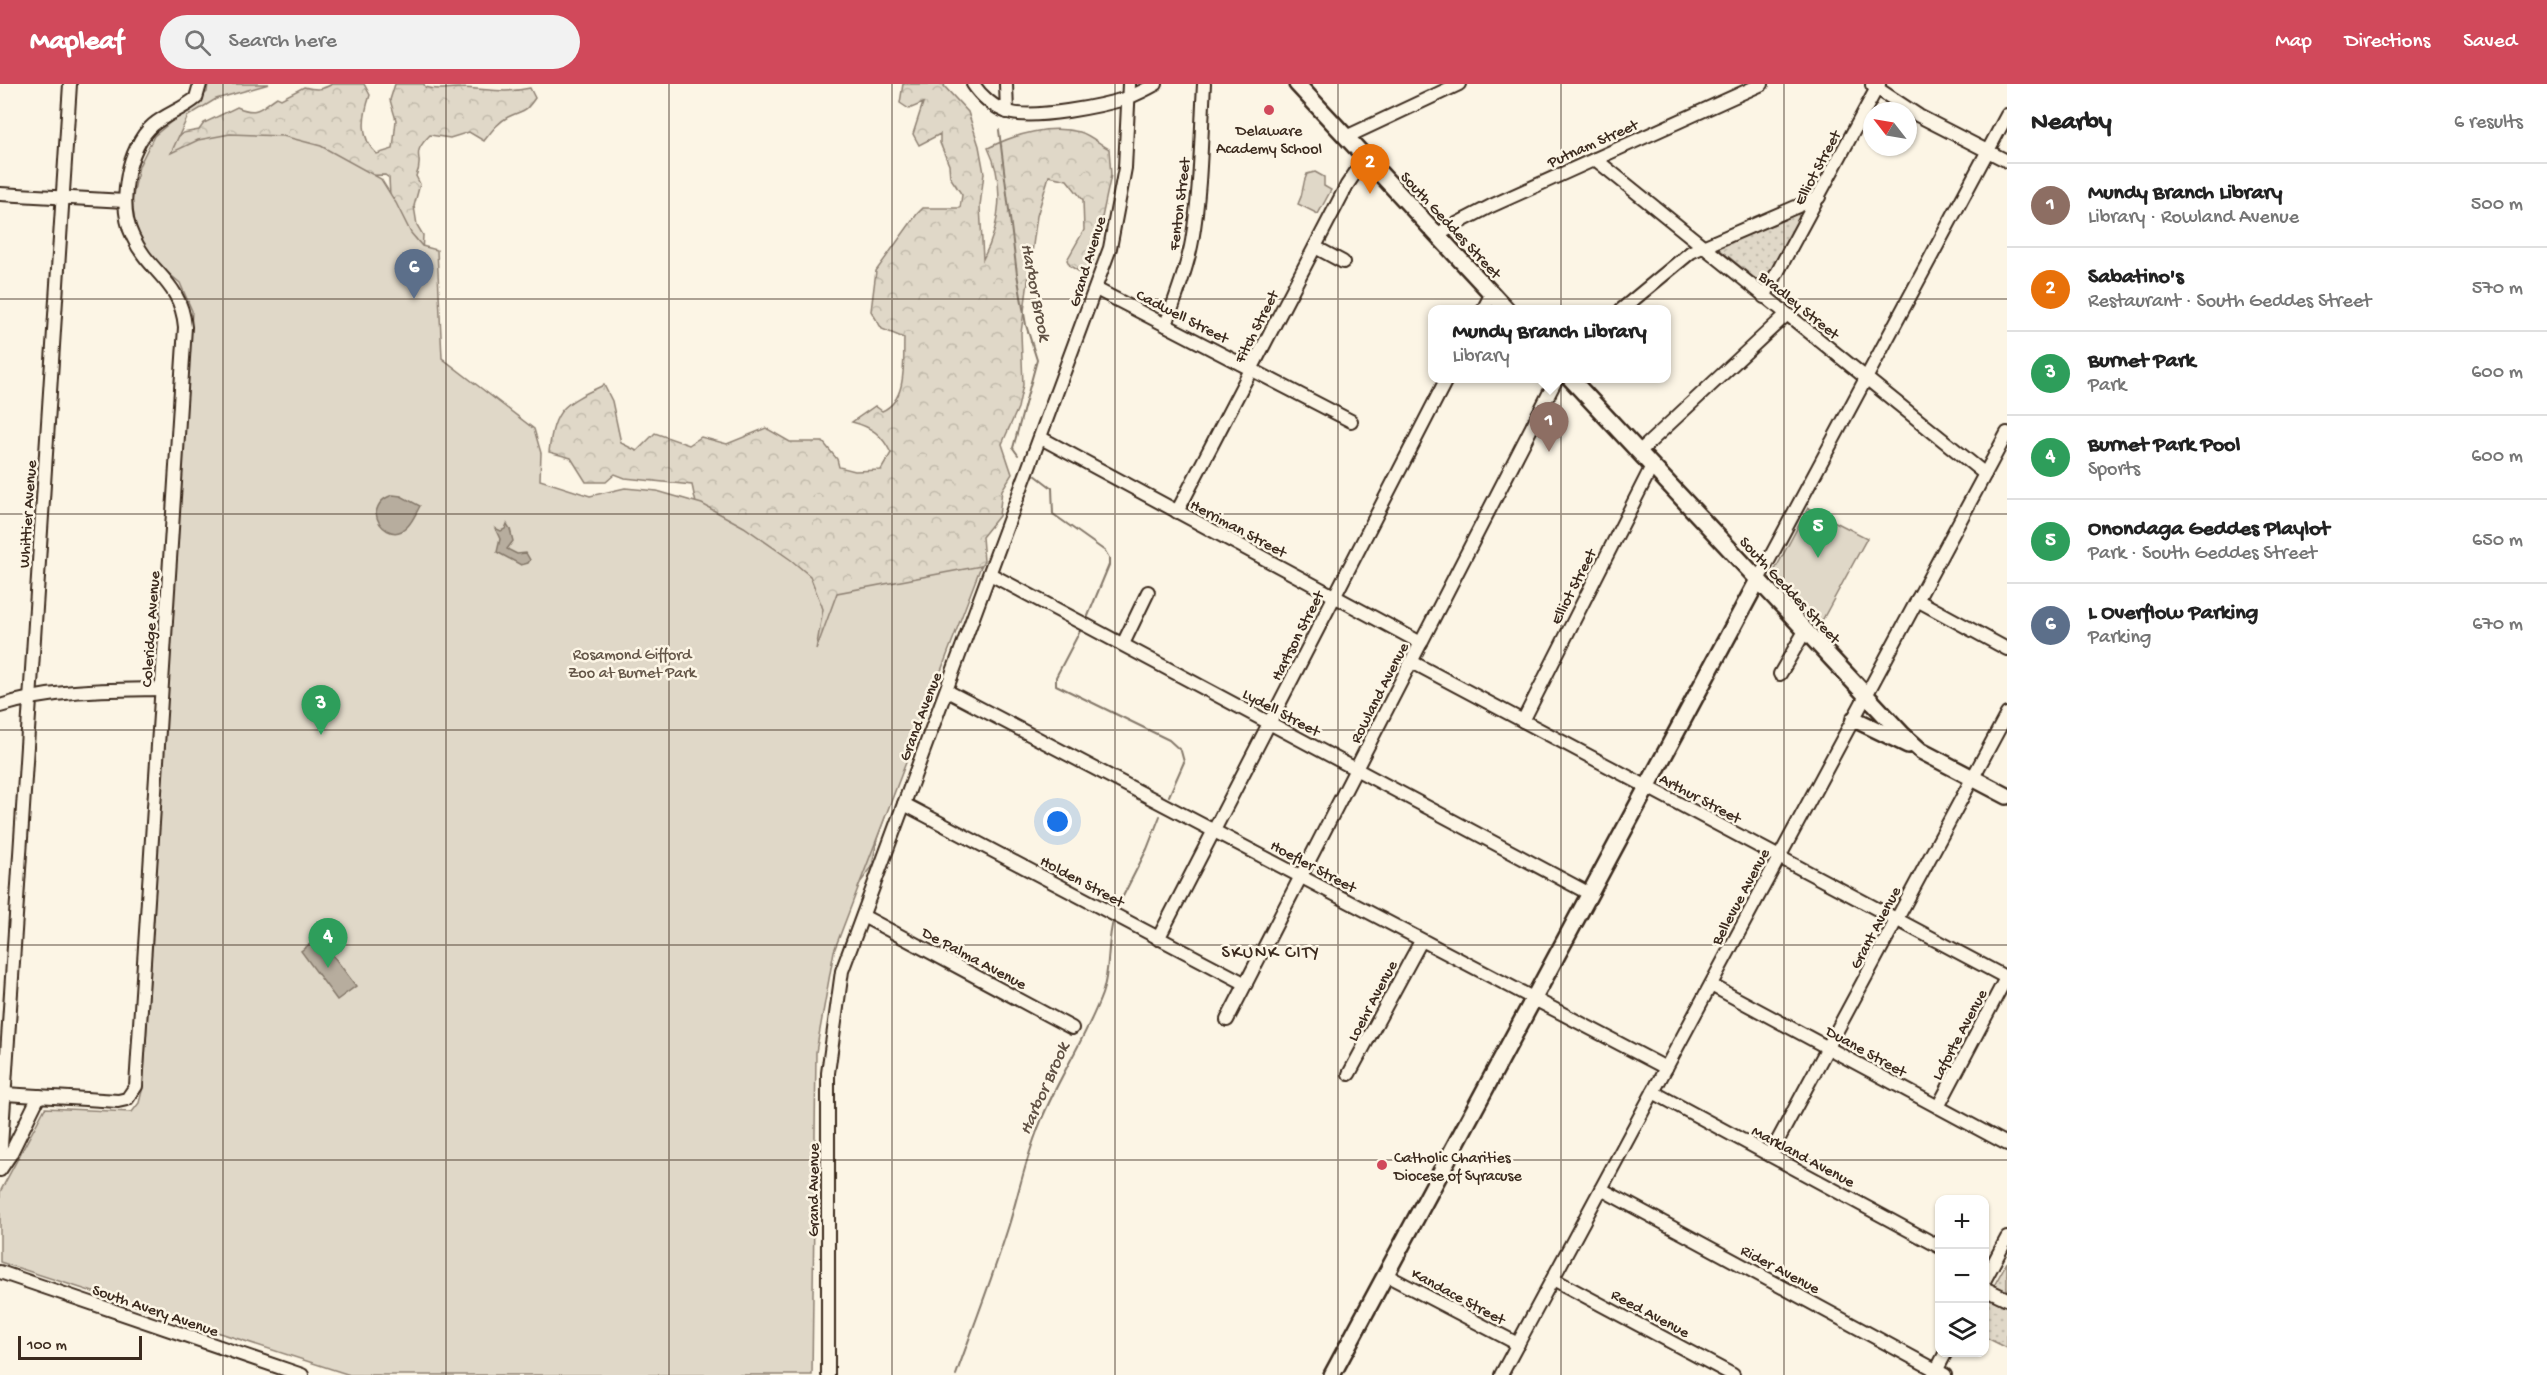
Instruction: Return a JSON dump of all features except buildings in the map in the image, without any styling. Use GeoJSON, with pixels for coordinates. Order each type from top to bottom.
{"type":"FeatureCollection","features":[{"type":"Feature","properties":{"kind":"main road","name":"South Geddes Street"},"geometry":{"type":"LineString","coordinates":[[1297,84],[1503,305]]}},
{"type":"Feature","properties":{"kind":"main road","name":"South Geddes Street"},"geometry":{"type":"LineString","coordinates":[[1575,383],[1866,696],[1921,751],[2007,796]]}},
{"type":"Feature","properties":{"kind":"main road"},"geometry":{"type":"LineString","coordinates":[[1332,1375],[1758,580]]}},
{"type":"Feature","properties":{"kind":"main road"},"geometry":{"type":"LineString","coordinates":[[1854,719],[1921,751]]}},
{"type":"Feature","properties":{"kind":"street","name":"Whittier Avenue"},"geometry":{"type":"LineString","coordinates":[[0,1162],[70,84]]}},
{"type":"Feature","properties":{"kind":"street","name":"Coleridge Avenue"},"geometry":{"type":"LineString","coordinates":[[5,1094],[118,1101],[127,1100],[136,1086],[185,327],[184,309],[177,296],[133,237],[125,201],[130,164],[140,142],[152,126],[196,98],[200,84]]}},
{"type":"Feature","properties":{"kind":"street"},"geometry":{"type":"LineString","coordinates":[[973,84],[986,99],[1007,112],[1026,115],[1065,111],[1156,84]]}},
{"type":"Feature","properties":{"kind":"street"},"geometry":{"type":"LineString","coordinates":[[1006,84],[1007,112]]}},
{"type":"Feature","properties":{"kind":"street","name":"Fenton Street"},"geometry":{"type":"LineString","coordinates":[[1166,325],[1182,280],[1192,241],[1200,173],[1204,84]]}},
{"type":"Feature","properties":{"kind":"street"},"geometry":{"type":"LineString","coordinates":[[1346,136],[1459,84]]}},
{"type":"Feature","properties":{"kind":"street","name":"Putnam Street"},"geometry":{"type":"LineString","coordinates":[[1437,234],[1491,206],[1762,84]]}},
{"type":"Feature","properties":{"kind":"street"},"geometry":{"type":"LineString","coordinates":[[1876,86],[1920,116],[2007,161]]}},
{"type":"Feature","properties":{"kind":"street","name":"Elliot Street"},"geometry":{"type":"LineString","coordinates":[[1764,297],[1876,86]]}},
{"type":"Feature","properties":{"kind":"street","name":"Grand Avenue"},"geometry":{"type":"LineString","coordinates":[[828,1375],[828,1073],[842,971],[1110,248],[1122,197],[1130,90]]}},
{"type":"Feature","properties":{"kind":"street"},"geometry":{"type":"LineString","coordinates":[[1758,580],[2007,115]]}},
{"type":"Feature","properties":{"kind":"street","name":"Fitch Street"},"geometry":{"type":"LineString","coordinates":[[1177,512],[1347,185],[1366,158]]}},
{"type":"Feature","properties":{"kind":"street","name":"Bradley Street"},"geometry":{"type":"LineString","coordinates":[[1595,159],[1985,474]]}},
{"type":"Feature","properties":{"kind":"street"},"geometry":{"type":"LineString","coordinates":[[0,194],[125,201]]}},
{"type":"Feature","properties":{"kind":"street"},"geometry":{"type":"LineString","coordinates":[[1627,305],[1691,252],[1818,197]]}},
{"type":"Feature","properties":{"kind":"street"},"geometry":{"type":"LineString","coordinates":[[1315,247],[1343,262]]}},
{"type":"Feature","properties":{"kind":"street","name":"Cadwell Street"},"geometry":{"type":"LineString","coordinates":[[1096,289],[1351,421]]}},
{"type":"Feature","properties":{"kind":"street"},"geometry":{"type":"LineString","coordinates":[[1485,305],[1492,293]]}},
{"type":"Feature","properties":{"kind":"street"},"geometry":{"type":"LineString","coordinates":[[1639,452],[1786,315]]}},
{"type":"Feature","properties":{"kind":"street","name":"Hartson Street"},"geometry":{"type":"LineString","coordinates":[[1158,939],[1444,383]]}},
{"type":"Feature","properties":{"kind":"street","name":"Rowland Avenue"},"geometry":{"type":"LineString","coordinates":[[1227,1020],[1554,383]]}},
{"type":"Feature","properties":{"kind":"street","name":"Bellevue Avenue"},"geometry":{"type":"LineString","coordinates":[[1502,1375],[2007,433]]}},
{"type":"Feature","properties":{"kind":"street","name":"Herriman Street"},"geometry":{"type":"LineString","coordinates":[[1041,438],[1422,643]]}},
{"type":"Feature","properties":{"kind":"street","name":"Elliot Street"},"geometry":{"type":"LineString","coordinates":[[1523,721],[1652,466]]}},
{"type":"Feature","properties":{"kind":"street","name":"Lydell Street"},"geometry":{"type":"LineString","coordinates":[[990,574],[1590,894]]}},
{"type":"Feature","properties":{"kind":"street"},"geometry":{"type":"LineString","coordinates":[[1123,644],[1148,592]]}},
{"type":"Feature","properties":{"kind":"street"},"geometry":{"type":"LineString","coordinates":[[1917,600],[2007,649]]}},
{"type":"Feature","properties":{"kind":"street"},"geometry":{"type":"LineString","coordinates":[[1780,674],[1805,631]]}},
{"type":"Feature","properties":{"kind":"street","name":"Arthur Street"},"geometry":{"type":"LineString","coordinates":[[1412,662],[1778,858],[2007,977]]}},
{"type":"Feature","properties":{"kind":"street"},"geometry":{"type":"LineString","coordinates":[[0,706],[31,697],[109,690],[161,689]]}},
{"type":"Feature","properties":{"kind":"street","name":"Hoefler Street"},"geometry":{"type":"LineString","coordinates":[[947,691],[1666,1068]]}},
{"type":"Feature","properties":{"kind":"street","name":"Grant Avenue"},"geometry":{"type":"LineString","coordinates":[[1770,1155],[2007,714]]}},
{"type":"Feature","properties":{"kind":"street","name":"Holden Street"},"geometry":{"type":"LineString","coordinates":[[904,804],[1246,984]]}},
{"type":"Feature","properties":{"kind":"street","name":"De Palma Avenue"},"geometry":{"type":"LineString","coordinates":[[863,916],[1072,1028]]}},
{"type":"Feature","properties":{"kind":"street","name":"Loehr Avenue"},"geometry":{"type":"LineString","coordinates":[[1349,1074],[1421,941]]}},
{"type":"Feature","properties":{"kind":"street","name":"Laforte Avenue"},"geometry":{"type":"LineString","coordinates":[[1938,1107],[2007,977]]}},
{"type":"Feature","properties":{"kind":"street","name":"Duane Street"},"geometry":{"type":"LineString","coordinates":[[1711,985],[2007,1144]]}},
{"type":"Feature","properties":{"kind":"street","name":"Markland Avenue"},"geometry":{"type":"LineString","coordinates":[[1653,1092],[1935,1244]]}},
{"type":"Feature","properties":{"kind":"street"},"geometry":{"type":"LineString","coordinates":[[0,1170],[10,1155],[39,1096]]}},
{"type":"Feature","properties":{"kind":"street","name":"Rider Avenue"},"geometry":{"type":"LineString","coordinates":[[1601,1189],[1938,1373]]}},
{"type":"Feature","properties":{"kind":"street"},"geometry":{"type":"LineString","coordinates":[[1989,1270],[2007,1238]]}},
{"type":"Feature","properties":{"kind":"street","name":"South Avery Avenue"},"geometry":{"type":"LineString","coordinates":[[0,1272],[302,1375]]}},
{"type":"Feature","properties":{"kind":"street","name":"Kandace Street"},"geometry":{"type":"LineString","coordinates":[[1386,1275],[1518,1344]]}},
{"type":"Feature","properties":{"kind":"street","name":"Reed Avenue"},"geometry":{"type":"LineString","coordinates":[[1553,1279],[1733,1375]]}},
{"type":"Feature","properties":{"kind":"street"},"geometry":{"type":"LineString","coordinates":[[1989,1290],[2007,1299]]}},
{"type":"Feature","properties":{"kind":"street"},"geometry":{"type":"LineString","coordinates":[[1938,1373],[1944,1357]]}},
{"type":"Feature","properties":{"kind":"green space","name":"Rosamond Gifford Zoo at Burnet Park"},"geometry":{"type":"Polygon","coordinates":[[[208,84],[269,84],[216,99],[188,116],[171,153],[198,140],[230,134],[283,136],[321,146],[381,179],[411,233],[422,246],[437,250],[442,358],[534,429],[541,453],[540,480],[590,496],[625,488],[657,491],[702,504],[744,527],[810,576],[823,609],[816,650],[837,593],[981,566],[834,951],[816,1052],[812,1375],[350,1375],[0,1262],[0,1192],[45,1108],[132,1112],[139,1103],[143,1087],[192,311],[180,283],[160,266],[136,234],[132,201],[139,166],[154,136],[207,92],[208,84]]]}},
{"type":"Feature","properties":{"kind":"green space"},"geometry":{"type":"Polygon","coordinates":[[[332,84],[364,84],[370,95],[364,119],[365,134],[371,148],[377,154],[393,149],[396,120],[390,100],[395,84],[424,84],[425,87],[440,89],[504,91],[530,88],[535,98],[526,109],[501,122],[484,141],[469,132],[450,138],[430,135],[423,142],[419,152],[419,169],[416,176],[420,184],[414,206],[417,225],[423,235],[422,253],[391,215],[389,178],[385,175],[154,180],[174,140],[183,133],[199,130],[204,123],[237,107],[254,111],[277,97],[281,99],[304,87],[319,89],[332,84]]]}},
{"type":"Feature","properties":{"kind":"green space"},"geometry":{"type":"Polygon","coordinates":[[[903,84],[945,84],[944,86],[968,112],[979,146],[984,173],[980,206],[983,259],[994,232],[999,204],[997,175],[988,148],[1010,138],[1032,132],[1056,129],[1080,132],[1109,149],[1111,175],[1092,265],[1083,274],[1070,266],[1067,260],[1084,230],[1083,200],[1067,180],[1049,176],[1037,216],[1021,333],[1023,385],[1018,408],[1002,444],[1012,474],[1002,490],[999,516],[982,537],[984,561],[964,597],[877,839],[872,867],[844,904],[703,536],[692,485],[625,478],[615,474],[606,482],[586,482],[571,458],[549,452],[554,425],[564,408],[604,385],[612,401],[621,443],[637,451],[655,433],[689,445],[701,437],[727,444],[766,428],[790,442],[823,442],[837,459],[839,467],[855,471],[881,470],[891,453],[888,447],[876,433],[852,422],[875,406],[882,411],[890,406],[900,389],[902,379],[904,338],[882,329],[871,311],[876,271],[923,208],[960,208],[962,195],[950,177],[949,165],[940,143],[940,134],[919,145],[913,134],[923,103],[909,109],[900,103],[903,84]]]}},
{"type":"Feature","properties":{"kind":"green space"},"geometry":{"type":"Polygon","coordinates":[[[1315,172],[1324,177],[1324,186],[1331,190],[1318,214],[1298,204],[1307,174],[1315,172]]]}},
{"type":"Feature","properties":{"kind":"green space"},"geometry":{"type":"Polygon","coordinates":[[[1796,211],[1800,218],[1763,285],[1719,249],[1719,247],[1796,211]]]}},
{"type":"Feature","properties":{"kind":"green space"},"geometry":{"type":"Polygon","coordinates":[[[1808,508],[1867,538],[1818,628],[1770,579],[1808,508]]]}},
{"type":"Feature","properties":{"kind":"green space"},"geometry":{"type":"Polygon","coordinates":[[[2007,1262],[2007,1348],[1989,1339],[1989,1295],[2007,1262]]]}},
{"type":"Feature","properties":{"kind":"shaded area"},"geometry":{"type":"Polygon","coordinates":[[[393,495],[401,496],[420,506],[409,525],[397,532],[383,527],[376,513],[382,501],[393,495]]]}},
{"type":"Feature","properties":{"kind":"shaded area"},"geometry":{"type":"Polygon","coordinates":[[[507,524],[513,541],[507,549],[517,554],[526,553],[530,560],[528,563],[521,565],[497,552],[500,539],[495,528],[501,531],[507,524]]]}},
{"type":"Feature","properties":{"kind":"shaded area"},"geometry":{"type":"Polygon","coordinates":[[[319,937],[356,986],[337,1000],[301,951],[319,937]]]}},
{"type":"Feature","properties":{"kind":"waterway","name":"Harbor Brook"},"geometry":{"type":"LineString","coordinates":[[999,130],[1017,274],[1026,325],[1037,360],[1013,448],[1018,455]]}},
{"type":"Feature","properties":{"kind":"waterway","name":"Harbor Brook"},"geometry":{"type":"LineString","coordinates":[[1035,475],[1052,488],[1053,514],[1105,551],[1109,558],[1109,565],[1088,616]]}},
{"type":"Feature","properties":{"kind":"waterway","name":"Harbor Brook"},"geometry":{"type":"LineString","coordinates":[[1080,631],[1056,677],[1056,685],[1169,740],[1181,751],[1184,762],[1169,796]]}},
{"type":"Feature","properties":{"kind":"waterway","name":"Harbor Brook"},"geometry":{"type":"LineString","coordinates":[[1116,910],[1147,849],[1160,816]]}},
{"type":"Feature","properties":{"kind":"waterway","name":"Harbor Brook"},"geometry":{"type":"LineString","coordinates":[[956,1375],[1003,1244],[1036,1134],[1102,994],[1107,975],[1114,918]]}},
{"type":"Feature","properties":{"kind":"place","name":"Delaware Academy School"},"geometry":{"type":"Point","coordinates":[1269,110]}},
{"type":"Feature","properties":{"kind":"place","name":"Sabatino's"},"geometry":{"type":"Point","coordinates":[1370,194]}},
{"type":"Feature","properties":{"kind":"place","name":"L Overflow Parking"},"geometry":{"type":"Point","coordinates":[414,299]}},
{"type":"Feature","properties":{"kind":"place","name":"Mundy Branch Library"},"geometry":{"type":"Point","coordinates":[1549,452]}},
{"type":"Feature","properties":{"kind":"place","name":"Onondaga Geddes Playlot"},"geometry":{"type":"Point","coordinates":[1818,558]}},
{"type":"Feature","properties":{"kind":"place","name":"Burnet Park"},"geometry":{"type":"Point","coordinates":[321,735]}},
{"type":"Feature","properties":{"kind":"place","name":"Burnet Park Pool"},"geometry":{"type":"Point","coordinates":[328,968]}},
{"type":"Feature","properties":{"kind":"place","name":"Catholic Charities Diocese of Syracuse"},"geometry":{"type":"Point","coordinates":[1382,1165]}},
{"type":"Feature","properties":{"kind":"district","name":"SKUNK CITY"},"geometry":{"type":"Point","coordinates":[1271,951]}}]}
